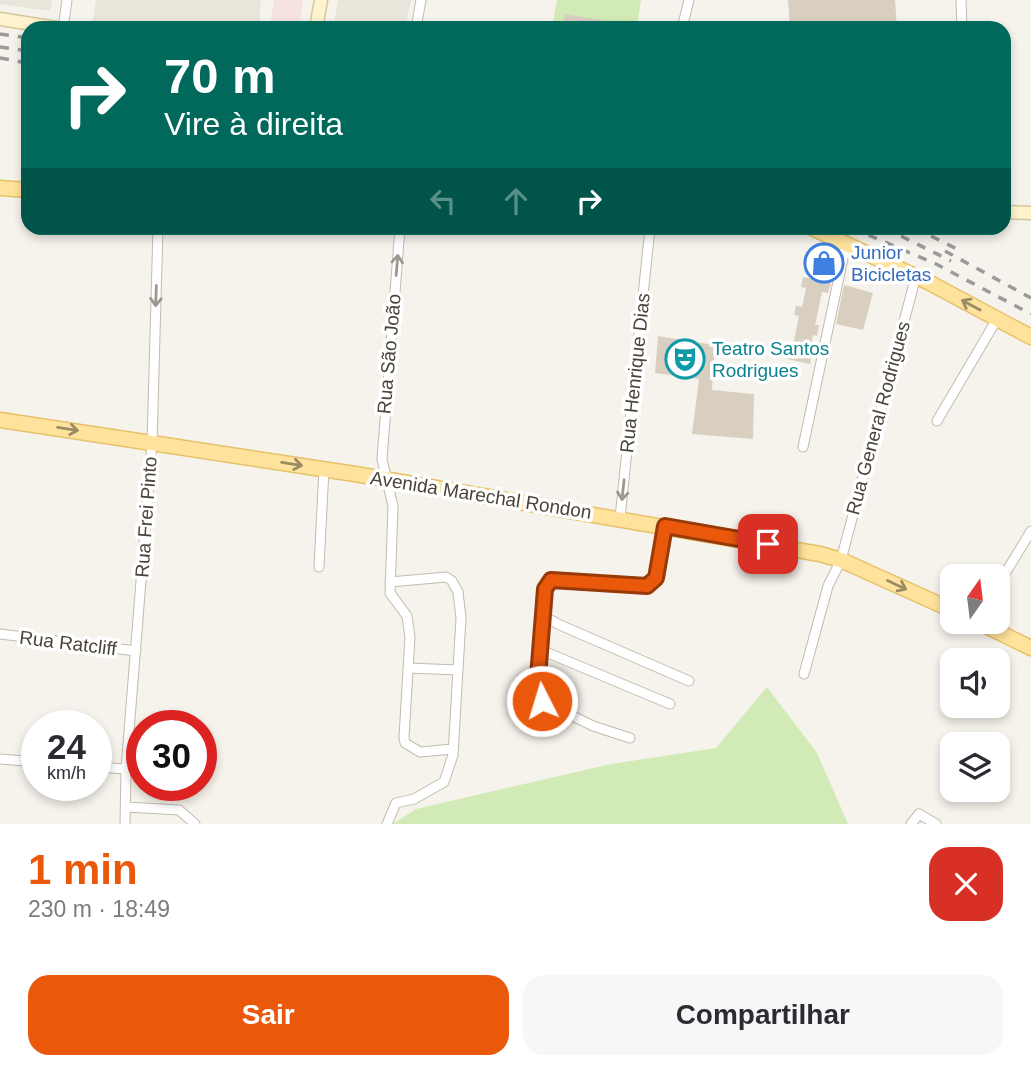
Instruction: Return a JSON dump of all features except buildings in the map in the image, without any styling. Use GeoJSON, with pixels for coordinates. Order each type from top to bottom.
{"type":"FeatureCollection","features":[{"type":"Feature","properties":{"kind":"main road"},"geometry":{"type":"LineString","coordinates":[[317,21],[321,0]]}},
{"type":"Feature","properties":{"kind":"main road"},"geometry":{"type":"LineString","coordinates":[[0,19],[21,22]]}},
{"type":"Feature","properties":{"kind":"main road"},"geometry":{"type":"LineString","coordinates":[[0,188],[21,190]]}},
{"type":"Feature","properties":{"kind":"main road"},"geometry":{"type":"LineString","coordinates":[[1011,212],[1031,213]]}},
{"type":"Feature","properties":{"kind":"main road"},"geometry":{"type":"LineString","coordinates":[[827,235],[916,276],[1031,337]]}},
{"type":"Feature","properties":{"kind":"main road","name":"Avenida Marechal Rondon"},"geometry":{"type":"LineString","coordinates":[[0,420],[324,469],[620,518],[841,560],[940,605]]}},
{"type":"Feature","properties":{"kind":"main road"},"geometry":{"type":"LineString","coordinates":[[1002,634],[1031,648]]}},
{"type":"Feature","properties":{"kind":"street"},"geometry":{"type":"LineString","coordinates":[[64,21],[67,0]]}},
{"type":"Feature","properties":{"kind":"street"},"geometry":{"type":"LineString","coordinates":[[417,21],[421,0]]}},
{"type":"Feature","properties":{"kind":"street"},"geometry":{"type":"LineString","coordinates":[[684,21],[689,0]]}},
{"type":"Feature","properties":{"kind":"street"},"geometry":{"type":"LineString","coordinates":[[961,0],[962,21]]}},
{"type":"Feature","properties":{"kind":"street","name":"Rua Frei Pinto"},"geometry":{"type":"LineString","coordinates":[[131,710],[152,443],[158,235]]}},
{"type":"Feature","properties":{"kind":"street","name":"Rua São João"},"geometry":{"type":"LineString","coordinates":[[390,582],[393,506],[382,459],[382,442],[399,235]]}},
{"type":"Feature","properties":{"kind":"street","name":"Rua Henrique Dias"},"geometry":{"type":"LineString","coordinates":[[620,518],[649,235]]}},
{"type":"Feature","properties":{"kind":"street"},"geometry":{"type":"LineString","coordinates":[[803,447],[846,244]]}},
{"type":"Feature","properties":{"kind":"street","name":"Rua General Rodrigues"},"geometry":{"type":"LineString","coordinates":[[804,674],[828,586],[841,560],[916,276]]}},
{"type":"Feature","properties":{"kind":"street"},"geometry":{"type":"LineString","coordinates":[[937,421],[997,319]]}},
{"type":"Feature","properties":{"kind":"street"},"geometry":{"type":"LineString","coordinates":[[318,567],[324,469]]}},
{"type":"Feature","properties":{"kind":"street"},"geometry":{"type":"LineString","coordinates":[[630,738],[593,726],[542,701],[538,677],[545,589],[551,580],[647,586],[656,578],[665,526]]}},
{"type":"Feature","properties":{"kind":"street"},"geometry":{"type":"LineString","coordinates":[[1010,565],[1031,531]]}},
{"type":"Feature","properties":{"kind":"street"},"geometry":{"type":"LineString","coordinates":[[387,824],[396,803],[414,799],[444,782],[453,749],[461,618],[458,592],[452,581],[446,577],[390,582],[390,593],[407,616],[410,637],[405,743],[420,752],[453,749]]}},
{"type":"Feature","properties":{"kind":"street"},"geometry":{"type":"LineString","coordinates":[[544,614],[549,620],[689,681]]}},
{"type":"Feature","properties":{"kind":"street","name":"Rua Ratcliff"},"geometry":{"type":"LineString","coordinates":[[0,634],[136,651]]}},
{"type":"Feature","properties":{"kind":"street"},"geometry":{"type":"LineString","coordinates":[[541,650],[670,704]]}},
{"type":"Feature","properties":{"kind":"street"},"geometry":{"type":"LineString","coordinates":[[408,668],[458,670]]}},
{"type":"Feature","properties":{"kind":"street"},"geometry":{"type":"LineString","coordinates":[[0,760],[21,761]]}},
{"type":"Feature","properties":{"kind":"street"},"geometry":{"type":"LineString","coordinates":[[112,768],[126,769]]}},
{"type":"Feature","properties":{"kind":"street","name":"Rua Frei Pinto"},"geometry":{"type":"LineString","coordinates":[[125,824],[126,801]]}},
{"type":"Feature","properties":{"kind":"street"},"geometry":{"type":"LineString","coordinates":[[126,807],[179,810],[195,824]]}},
{"type":"Feature","properties":{"kind":"street"},"geometry":{"type":"LineString","coordinates":[[911,824],[921,814],[936,824]]}},
{"type":"Feature","properties":{"kind":"shaded area"},"geometry":{"type":"Polygon","coordinates":[[[0,0],[52,0],[50,11],[0,4],[0,0]]]}},
{"type":"Feature","properties":{"kind":"shaded area"},"geometry":{"type":"Polygon","coordinates":[[[96,0],[261,0],[260,21],[93,21],[96,0]]]}},
{"type":"Feature","properties":{"kind":"shaded area"},"geometry":{"type":"Polygon","coordinates":[[[274,0],[303,0],[300,21],[271,21],[274,0]]]}},
{"type":"Feature","properties":{"kind":"shaded area"},"geometry":{"type":"Polygon","coordinates":[[[338,0],[411,0],[406,21],[334,21],[338,0]]]}},
{"type":"Feature","properties":{"kind":"green space"},"geometry":{"type":"Polygon","coordinates":[[[557,0],[641,0],[638,21],[553,21],[557,0]]]}},
{"type":"Feature","properties":{"kind":"green space"},"geometry":{"type":"Polygon","coordinates":[[[767,687],[817,753],[848,824],[393,824],[416,809],[611,764],[716,748],[767,687]]]}},
{"type":"Feature","properties":{"kind":"railway"},"geometry":{"type":"LineString","coordinates":[[0,34],[21,37]]}},
{"type":"Feature","properties":{"kind":"railway"},"geometry":{"type":"LineString","coordinates":[[0,47],[21,50]]}},
{"type":"Feature","properties":{"kind":"railway"},"geometry":{"type":"LineString","coordinates":[[0,58],[21,62]]}},
{"type":"Feature","properties":{"kind":"railway"},"geometry":{"type":"LineString","coordinates":[[868,235],[936,264],[1031,314]]}},
{"type":"Feature","properties":{"kind":"railway"},"geometry":{"type":"LineString","coordinates":[[899,235],[951,261]]}},
{"type":"Feature","properties":{"kind":"railway"},"geometry":{"type":"LineString","coordinates":[[929,235],[959,250]]}},
{"type":"Feature","properties":{"kind":"railway"},"geometry":{"type":"LineString","coordinates":[[945,251],[1031,298]]}},
{"type":"Feature","properties":{"kind":"place","name":"Junior Bicicletas"},"geometry":{"type":"Point","coordinates":[824,263]}},
{"type":"Feature","properties":{"kind":"place","name":"Teatro Santos Rodrigues"},"geometry":{"type":"Point","coordinates":[685,359]}},
{"type":"Feature","properties":{"kind":"route"},"geometry":{"type":"LineString","coordinates":[[542,701],[538,677],[545,589],[551,580],[647,586],[656,578],[665,526],[768,544]]}}]}
